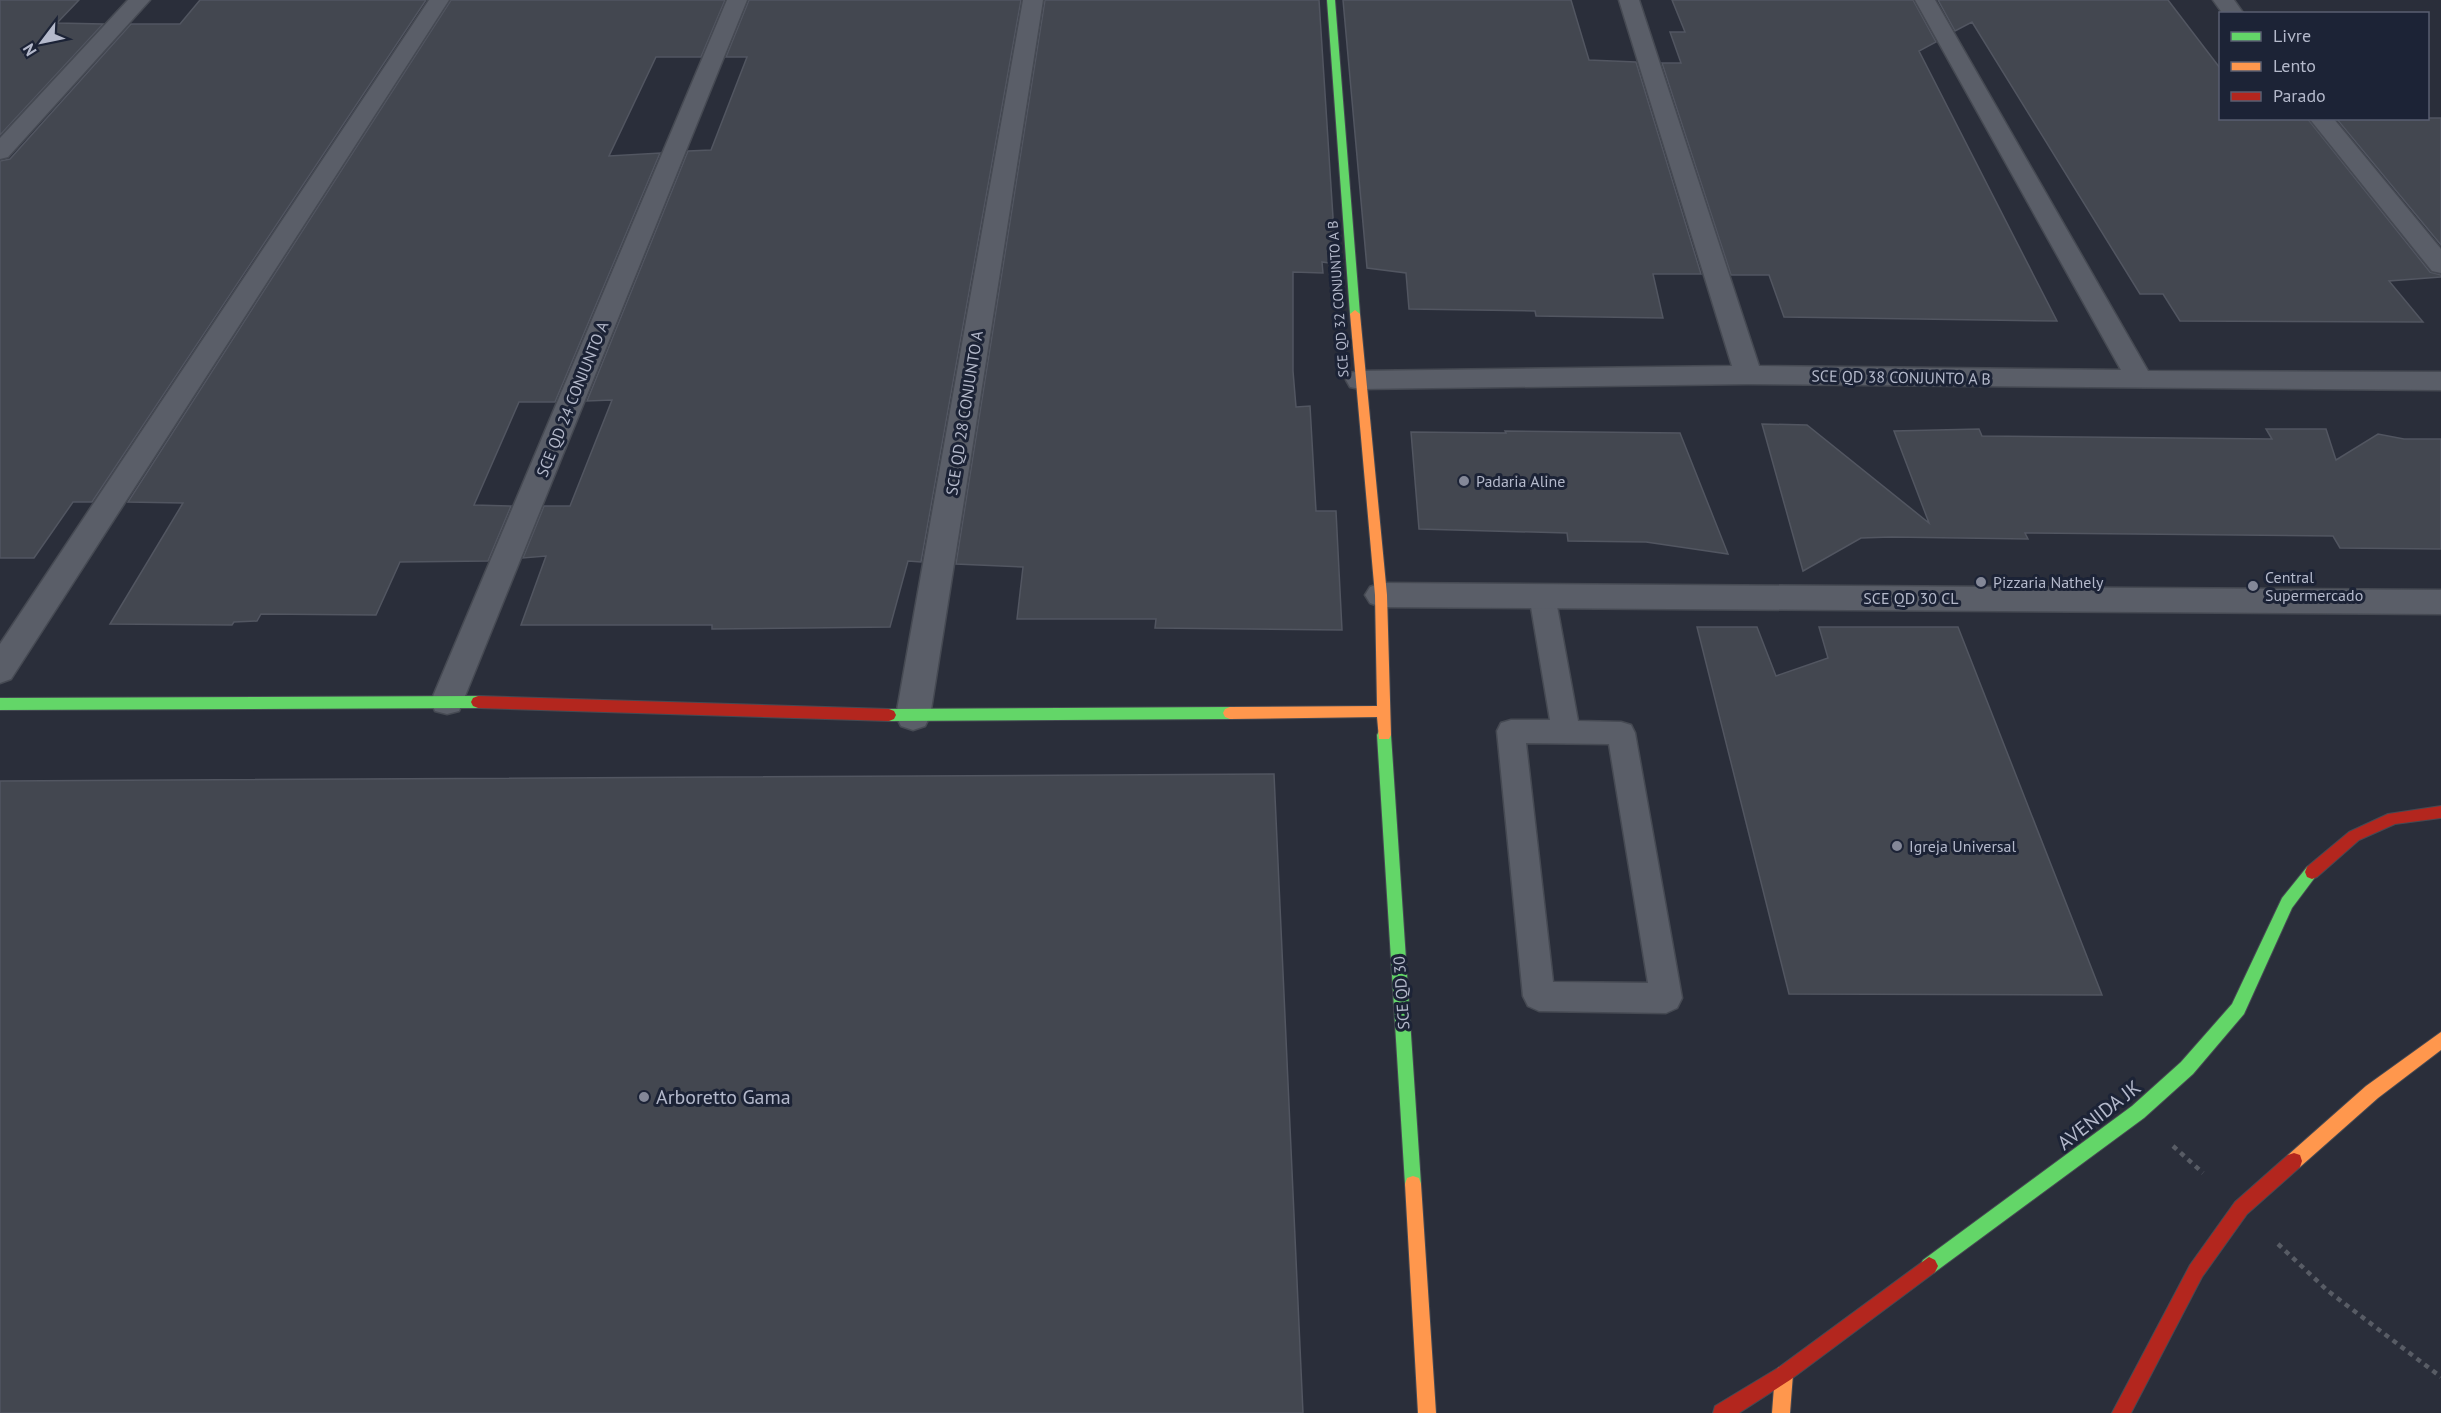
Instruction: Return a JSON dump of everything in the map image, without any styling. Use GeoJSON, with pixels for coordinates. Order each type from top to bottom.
{"type":"FeatureCollection","features":[{"type":"Feature","properties":{"kind":"street"},"geometry":{"type":"LineString","coordinates":[[0,152],[140,0]]}},
{"type":"Feature","properties":{"kind":"street"},"geometry":{"type":"LineString","coordinates":[[0,670],[439,0]]}},
{"type":"Feature","properties":{"kind":"street","name":"SCE QD 24 CONJUNTO A"},"geometry":{"type":"LineString","coordinates":[[447,701],[737,0]]}},
{"type":"Feature","properties":{"kind":"street","name":"SCE QD 28 CONJUNTO A"},"geometry":{"type":"LineString","coordinates":[[913,716],[1033,0]]}},
{"type":"Feature","properties":{"kind":"street","name":"SCE QD 32 CONJUNTO A B"},"geometry":{"type":"LineString","coordinates":[[1331,0],[1360,380],[1381,596]]}},
{"type":"Feature","properties":{"kind":"street"},"geometry":{"type":"LineString","coordinates":[[1629,0],[1748,375]]}},
{"type":"Feature","properties":{"kind":"street"},"geometry":{"type":"LineString","coordinates":[[1925,0],[2140,380]]}},
{"type":"Feature","properties":{"kind":"street"},"geometry":{"type":"LineString","coordinates":[[2223,0],[2232,12]]}},
{"type":"Feature","properties":{"kind":"street"},"geometry":{"type":"LineString","coordinates":[[2322,120],[2441,265]]}},
{"type":"Feature","properties":{"kind":"street","name":"SCE QD 38 CONJUNTO A B"},"geometry":{"type":"LineString","coordinates":[[1360,380],[1748,375],[2441,381]]}},
{"type":"Feature","properties":{"kind":"street","name":"SCE QD 30 CL"},"geometry":{"type":"LineString","coordinates":[[1381,596],[1542,595],[2441,602]]}},
{"type":"Feature","properties":{"kind":"street","name":"SCE QD 30"},"geometry":{"type":"LineString","coordinates":[[1381,596],[1382,711],[1433,1405]]}},
{"type":"Feature","properties":{"kind":"street"},"geometry":{"type":"LineString","coordinates":[[0,704],[447,701],[913,716],[1382,711]]}},
{"type":"Feature","properties":{"kind":"street","name":"AVENIDA JK"},"geometry":{"type":"LineString","coordinates":[[1722,1413],[1784,1374],[2138,1112],[2187,1068],[2238,1009],[2287,903],[2317,865],[2354,836],[2393,818],[2440,812]]}},
{"type":"Feature","properties":{"kind":"street"},"geometry":{"type":"LineString","coordinates":[[2121,1413],[2196,1271],[2241,1208],[2372,1092],[2441,1040]]}},
{"type":"Feature","properties":{"kind":"street"},"geometry":{"type":"LineString","coordinates":[[1781,1413],[1784,1374]]}},
{"type":"Feature","properties":{"kind":"lane"},"geometry":{"type":"LineString","coordinates":[[1542,595],[1566,732]]}},
{"type":"Feature","properties":{"kind":"lane"},"geometry":{"type":"LineString","coordinates":[[1511,731],[1566,732],[1621,733],[1666,998],[1539,996],[1511,731]]}},
{"type":"Feature","properties":{"kind":"path"},"geometry":{"type":"LineString","coordinates":[[2138,1112],[2328,1292],[2441,1377]]}},
{"type":"Feature","properties":{"kind":"building"},"geometry":{"type":"Polygon","coordinates":[[[0,0],[79,0],[57,23],[103,24],[0,135],[0,0]]]}},
{"type":"Feature","properties":{"kind":"building"},"geometry":{"type":"Polygon","coordinates":[[[200,0],[426,0],[92,502],[73,502],[34,558],[0,558],[0,161],[10,159],[131,24],[180,24],[200,0]]]}},
{"type":"Feature","properties":{"kind":"building"},"geometry":{"type":"Polygon","coordinates":[[[451,0],[725,0],[701,57],[656,57],[609,156],[660,153],[555,402],[519,402],[474,505],[511,506],[488,561],[400,562],[376,615],[261,614],[257,621],[234,622],[232,625],[110,624],[183,503],[128,502],[451,0]]]}},
{"type":"Feature","properties":{"kind":"building"},"geometry":{"type":"Polygon","coordinates":[[[749,0],[1021,0],[921,562],[908,561],[890,627],[712,629],[712,625],[521,625],[546,556],[523,558],[544,506],[570,506],[612,400],[587,401],[688,151],[711,150],[747,57],[726,57],[749,0]]]}},
{"type":"Feature","properties":{"kind":"building"},"geometry":{"type":"Polygon","coordinates":[[[1045,0],[1319,0],[1336,264],[1322,262],[1323,273],[1293,272],[1293,371],[1296,407],[1310,406],[1316,511],[1336,511],[1342,630],[1155,628],[1156,619],[1017,619],[1023,567],[956,564],[1045,0]]]}},
{"type":"Feature","properties":{"kind":"building"},"geometry":{"type":"Polygon","coordinates":[[[1343,0],[1571,0],[1589,60],[1636,62],[1701,274],[1653,274],[1663,318],[1536,316],[1535,311],[1409,309],[1406,273],[1367,268],[1343,0]]]}},
{"type":"Feature","properties":{"kind":"building"},"geometry":{"type":"Polygon","coordinates":[[[1672,0],[1913,0],[1936,42],[1919,51],[2057,321],[1784,317],[1769,275],[1731,275],[1662,63],[1681,63],[1670,32],[1685,32],[1672,0]]]}},
{"type":"Feature","properties":{"kind":"building"},"geometry":{"type":"Polygon","coordinates":[[[1938,0],[2168,0],[2219,67],[2219,120],[2309,120],[2430,272],[2441,275],[2441,277],[2389,281],[2423,322],[2180,321],[2163,294],[2140,294],[1972,22],[1955,31],[1938,0]]]}},
{"type":"Feature","properties":{"kind":"building"},"geometry":{"type":"Polygon","coordinates":[[[2441,118],[2441,245],[2338,120],[2441,118]]]}},
{"type":"Feature","properties":{"kind":"building"},"geometry":{"type":"Polygon","coordinates":[[[1762,424],[1807,425],[1929,523],[1894,431],[1979,429],[1982,436],[2272,439],[2266,429],[2326,429],[2336,460],[2378,434],[2404,439],[2441,439],[2441,549],[2340,548],[2333,536],[2025,533],[2028,539],[1861,538],[1803,571],[1762,424]]]}},
{"type":"Feature","properties":{"kind":"building"},"geometry":{"type":"Polygon","coordinates":[[[1505,431],[1680,433],[1728,554],[1646,542],[1568,541],[1567,533],[1419,529],[1411,432],[1506,433],[1505,431]]]}},
{"type":"Feature","properties":{"kind":"building","name":"Igreja Universal"},"geometry":{"type":"Polygon","coordinates":[[[1697,627],[1757,627],[1776,676],[1828,658],[1819,627],[1958,627],[2102,995],[1789,994],[1697,627]]]}},
{"type":"Feature","properties":{"kind":"building","name":"Arboretto Gama"},"geometry":{"type":"Polygon","coordinates":[[[1274,774],[1303,1413],[0,1413],[0,781],[1274,774]]]}},
{"type":"Feature","properties":{"kind":"traffic: fast"},"geometry":{"type":"LineString","coordinates":[[1331,0],[1355,314]]}},
{"type":"Feature","properties":{"kind":"traffic: fast"},"geometry":{"type":"LineString","coordinates":[[0,704],[478,702]]}},
{"type":"Feature","properties":{"kind":"traffic: fast"},"geometry":{"type":"LineString","coordinates":[[889,715],[1230,713]]}},
{"type":"Feature","properties":{"kind":"traffic: fast"},"geometry":{"type":"LineString","coordinates":[[1384,735],[1413,1184]]}},
{"type":"Feature","properties":{"kind":"traffic: fast"},"geometry":{"type":"LineString","coordinates":[[1929,1266],[2138,1112],[2187,1068],[2238,1009],[2287,903],[2312,872]]}},
{"type":"Feature","properties":{"kind":"traffic: slow"},"geometry":{"type":"LineString","coordinates":[[1355,314],[1381,595],[1384,735]]}},
{"type":"Feature","properties":{"kind":"traffic: slow"},"geometry":{"type":"LineString","coordinates":[[1230,713],[1382,711]]}},
{"type":"Feature","properties":{"kind":"traffic: slow"},"geometry":{"type":"LineString","coordinates":[[2294,1161],[2372,1092],[2441,1040]]}},
{"type":"Feature","properties":{"kind":"traffic: slow"},"geometry":{"type":"LineString","coordinates":[[1413,1184],[1427,1413]]}},
{"type":"Feature","properties":{"kind":"traffic: slow"},"geometry":{"type":"LineString","coordinates":[[1781,1413],[1784,1374]]}},
{"type":"Feature","properties":{"kind":"traffic: jam"},"geometry":{"type":"LineString","coordinates":[[478,702],[889,715]]}},
{"type":"Feature","properties":{"kind":"traffic: jam"},"geometry":{"type":"LineString","coordinates":[[2312,872],[2354,836],[2393,818],[2441,812]]}},
{"type":"Feature","properties":{"kind":"traffic: jam"},"geometry":{"type":"LineString","coordinates":[[2121,1413],[2196,1271],[2241,1208],[2294,1161]]}},
{"type":"Feature","properties":{"kind":"traffic: jam"},"geometry":{"type":"LineString","coordinates":[[1722,1413],[1784,1374],[1929,1266]]}},
{"type":"Feature","properties":{"kind":"place","name":"Padaria Aline"},"geometry":{"type":"Point","coordinates":[1464,481]}},
{"type":"Feature","properties":{"kind":"place","name":"Pizzaria Nathely"},"geometry":{"type":"Point","coordinates":[1981,582]}},
{"type":"Feature","properties":{"kind":"place","name":"Central Supermercado"},"geometry":{"type":"Point","coordinates":[2253,586]}},
{"type":"Feature","properties":{"kind":"place","name":"Igreja Universal"},"geometry":{"type":"Point","coordinates":[1897,846]}},
{"type":"Feature","properties":{"kind":"place","name":"Arboretto Gama"},"geometry":{"type":"Point","coordinates":[644,1097]}}]}
